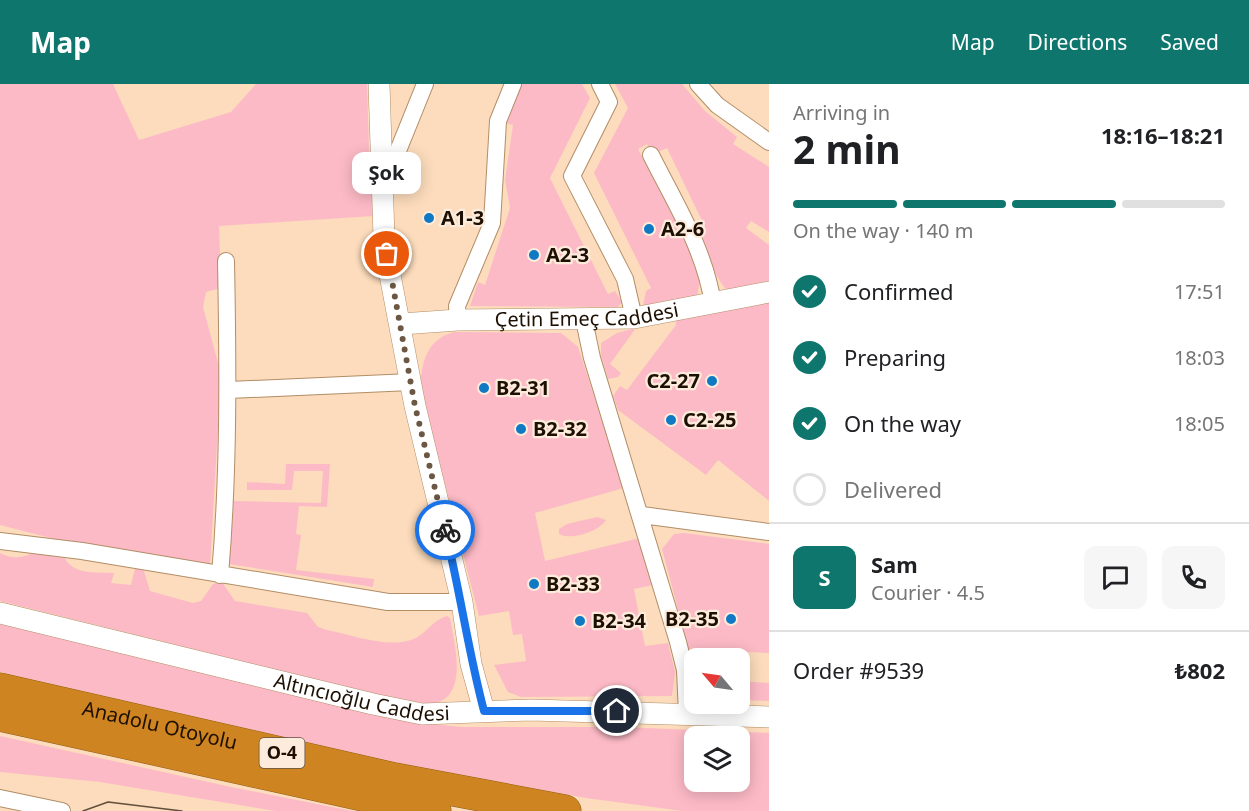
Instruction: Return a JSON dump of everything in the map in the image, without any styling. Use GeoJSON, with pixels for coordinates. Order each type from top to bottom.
{"type":"FeatureCollection","features":[{"type":"Feature","properties":{"kind":"highway","name":"Anadolu Otoyolu"},"geometry":{"type":"LineString","coordinates":[[0,689],[395,779],[565,811]]}},
{"type":"Feature","properties":{"kind":"highway","name":"Anadolu Otoyolu"},"geometry":{"type":"LineString","coordinates":[[0,715],[435,811]]}},
{"type":"Feature","properties":{"kind":"street"},"geometry":{"type":"LineString","coordinates":[[379,84],[384,237],[411,382],[462,602],[471,664],[469,682],[463,695],[444,713]]}},
{"type":"Feature","properties":{"kind":"street"},"geometry":{"type":"LineString","coordinates":[[384,186],[425,84]]}},
{"type":"Feature","properties":{"kind":"street"},"geometry":{"type":"LineString","coordinates":[[458,320],[457,306],[492,224],[498,121],[513,84]]}},
{"type":"Feature","properties":{"kind":"street"},"geometry":{"type":"LineString","coordinates":[[600,84],[609,102],[572,176],[626,279],[634,318]]}},
{"type":"Feature","properties":{"kind":"street"},"geometry":{"type":"LineString","coordinates":[[698,84],[717,105],[769,142]]}},
{"type":"Feature","properties":{"kind":"street"},"geometry":{"type":"LineString","coordinates":[[380,126],[386,131],[397,132],[409,122]]}},
{"type":"Feature","properties":{"kind":"street"},"geometry":{"type":"LineString","coordinates":[[651,155],[700,255],[713,304]]}},
{"type":"Feature","properties":{"kind":"street"},"geometry":{"type":"LineString","coordinates":[[220,575],[226,495],[229,390],[226,261]]}},
{"type":"Feature","properties":{"kind":"street","name":"Çetin Emeç Caddesi"},"geometry":{"type":"LineString","coordinates":[[401,324],[458,320],[634,318],[769,292]]}},
{"type":"Feature","properties":{"kind":"street"},"geometry":{"type":"LineString","coordinates":[[584,320],[592,358],[642,515],[683,663],[684,676]]}},
{"type":"Feature","properties":{"kind":"street"},"geometry":{"type":"LineString","coordinates":[[229,390],[411,382]]}},
{"type":"Feature","properties":{"kind":"street"},"geometry":{"type":"LineString","coordinates":[[642,515],[769,532]]}},
{"type":"Feature","properties":{"kind":"street"},"geometry":{"type":"LineString","coordinates":[[0,541],[82,551],[388,602],[462,602]]}},
{"type":"Feature","properties":{"kind":"street"},"geometry":{"type":"LineString","coordinates":[[462,602],[470,618],[491,711]]}},
{"type":"Feature","properties":{"kind":"street","name":"Altıncıoğlu Caddesi"},"geometry":{"type":"LineString","coordinates":[[0,613],[422,714],[491,711],[684,713]]}},
{"type":"Feature","properties":{"kind":"street"},"geometry":{"type":"LineString","coordinates":[[471,664],[491,711]]}},
{"type":"Feature","properties":{"kind":"street","name":"Altıncıoğlu Caddesi"},"geometry":{"type":"LineString","coordinates":[[708,714],[769,717]]}},
{"type":"Feature","properties":{"kind":"street"},"geometry":{"type":"LineString","coordinates":[[0,798],[62,811]]}},
{"type":"Feature","properties":{"kind":"shaded area"},"geometry":{"type":"Polygon","coordinates":[[[0,84],[113,84],[139,140],[231,112],[256,84],[367,84],[370,185],[374,216],[219,226],[221,288],[206,292],[203,307],[221,374],[210,566],[66,542],[0,525],[0,84]]]}},
{"type":"Feature","properties":{"kind":"shaded area"},"geometry":{"type":"Polygon","coordinates":[[[522,84],[582,84],[590,98],[550,178],[608,294],[615,291],[622,302],[618,307],[470,306],[478,282],[485,285],[510,208],[505,180],[513,125],[504,123],[522,84]]]}},
{"type":"Feature","properties":{"kind":"shaded area"},"geometry":{"type":"Polygon","coordinates":[[[615,84],[682,84],[705,111],[737,137],[733,144],[769,167],[769,232],[751,221],[746,228],[769,245],[769,281],[727,290],[715,271],[697,232],[705,227],[667,148],[651,155],[647,144],[638,149],[702,272],[697,296],[643,306],[646,291],[651,288],[594,173],[628,108],[615,84]]]}},
{"type":"Feature","properties":{"kind":"shaded area"},"geometry":{"type":"Polygon","coordinates":[[[769,301],[769,501],[718,460],[706,475],[618,410],[613,396],[620,386],[627,390],[676,325],[676,320],[769,301]]]}},
{"type":"Feature","properties":{"kind":"shaded area"},"geometry":{"type":"Polygon","coordinates":[[[636,328],[610,364],[621,373],[618,377],[608,379],[601,355],[601,343],[617,333],[636,328]]]}},
{"type":"Feature","properties":{"kind":"shaded area"},"geometry":{"type":"Polygon","coordinates":[[[455,332],[561,333],[578,347],[624,488],[535,513],[545,561],[640,538],[653,585],[634,589],[645,646],[668,643],[675,672],[672,696],[521,697],[508,692],[494,665],[526,661],[522,634],[513,635],[509,611],[479,616],[421,391],[424,363],[431,347],[445,335],[455,332]]]}},
{"type":"Feature","properties":{"kind":"shaded area"},"geometry":{"type":"Polygon","coordinates":[[[286,464],[330,464],[327,507],[299,506],[296,534],[301,535],[296,570],[374,579],[373,587],[229,564],[234,501],[321,503],[323,471],[294,471],[292,490],[247,490],[247,482],[285,484],[286,464]]]}},
{"type":"Feature","properties":{"kind":"shaded area"},"geometry":{"type":"Polygon","coordinates":[[[597,517],[606,520],[598,528],[577,536],[559,534],[559,529],[567,524],[597,517]]]}},
{"type":"Feature","properties":{"kind":"shaded area"},"geometry":{"type":"Polygon","coordinates":[[[684,533],[769,544],[769,653],[750,652],[750,648],[688,648],[662,549],[674,534],[684,533]]]}},
{"type":"Feature","properties":{"kind":"shaded area"},"geometry":{"type":"Polygon","coordinates":[[[38,550],[64,557],[68,563],[79,570],[114,573],[111,583],[131,585],[135,569],[143,568],[150,591],[193,603],[201,601],[213,584],[222,582],[235,601],[307,613],[318,627],[384,642],[395,643],[416,638],[438,620],[447,616],[450,618],[456,653],[456,679],[446,698],[435,703],[415,702],[378,695],[0,601],[0,553],[10,557],[19,557],[38,550]]]}},
{"type":"Feature","properties":{"kind":"shaded area"},"geometry":{"type":"Polygon","coordinates":[[[0,622],[420,723],[462,727],[620,727],[684,730],[684,792],[750,792],[750,732],[769,733],[769,811],[683,811],[586,798],[399,763],[0,672],[0,622]]]}},
{"type":"Feature","properties":{"kind":"shaded area"},"geometry":{"type":"Polygon","coordinates":[[[750,682],[769,683],[769,701],[750,700],[750,682]]]}},
{"type":"Feature","properties":{"kind":"shaded area"},"geometry":{"type":"Polygon","coordinates":[[[0,736],[352,811],[276,811],[100,782],[0,772],[0,736]]]}},
{"type":"Feature","properties":{"kind":"tram line"},"geometry":{"type":"LineString","coordinates":[[83,811],[108,802],[182,811]]}},
{"type":"Feature","properties":{"kind":"way so far"},"geometry":{"type":"LineString","coordinates":[[387,254],[415,406],[445,530]]}},
{"type":"Feature","properties":{"kind":"place","name":"A1-3"},"geometry":{"type":"Point","coordinates":[429,218]}},
{"type":"Feature","properties":{"kind":"place","name":"A2-6"},"geometry":{"type":"Point","coordinates":[649,229]}},
{"type":"Feature","properties":{"kind":"place","name":"Şok"},"geometry":{"type":"Point","coordinates":[387,254]}},
{"type":"Feature","properties":{"kind":"place","name":"A2-3"},"geometry":{"type":"Point","coordinates":[534,255]}},
{"type":"Feature","properties":{"kind":"place","name":"C2-27"},"geometry":{"type":"Point","coordinates":[712,381]}},
{"type":"Feature","properties":{"kind":"place","name":"B2-31"},"geometry":{"type":"Point","coordinates":[484,388]}},
{"type":"Feature","properties":{"kind":"place","name":"C2-25"},"geometry":{"type":"Point","coordinates":[671,420]}},
{"type":"Feature","properties":{"kind":"place","name":"B2-32"},"geometry":{"type":"Point","coordinates":[521,429]}},
{"type":"Feature","properties":{"kind":"place","name":"B2-33"},"geometry":{"type":"Point","coordinates":[534,584]}},
{"type":"Feature","properties":{"kind":"place","name":"B2-35"},"geometry":{"type":"Point","coordinates":[731,619]}},
{"type":"Feature","properties":{"kind":"place","name":"B2-34"},"geometry":{"type":"Point","coordinates":[580,621]}},
{"type":"Feature","properties":{"kind":"route"},"geometry":{"type":"LineString","coordinates":[[445,530],[462,602],[471,664],[484,711],[617,711]]}}]}
